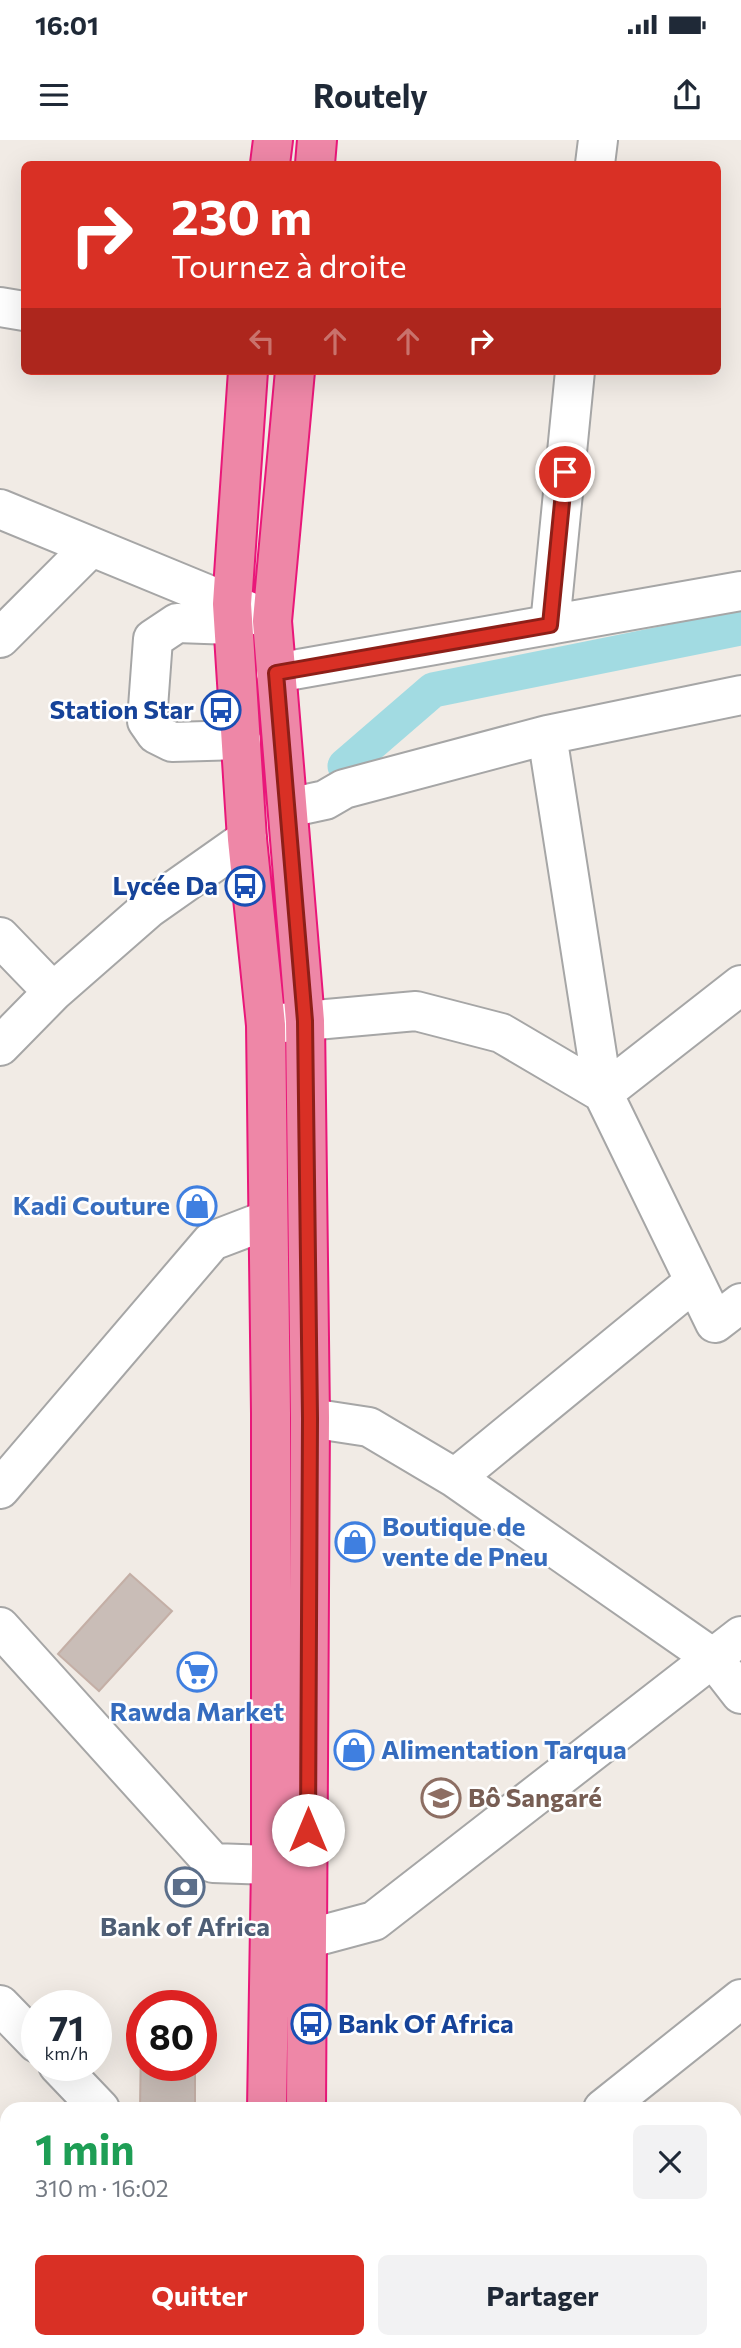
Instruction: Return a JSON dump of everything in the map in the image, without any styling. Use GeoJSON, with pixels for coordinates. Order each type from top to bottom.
{"type":"FeatureCollection","features":[{"type":"Feature","properties":{"kind":"highway"},"geometry":{"type":"LineString","coordinates":[[270,161],[272,140]]}},
{"type":"Feature","properties":{"kind":"highway"},"geometry":{"type":"LineString","coordinates":[[315,161],[317,140]]}},
{"type":"Feature","properties":{"kind":"highway"},"geometry":{"type":"LineString","coordinates":[[248,375],[232,615],[247,839],[266,1025],[271,1413],[271,1865],[267,2102]]}},
{"type":"Feature","properties":{"kind":"highway"},"geometry":{"type":"LineString","coordinates":[[295,375],[272,621],[305,1021],[310,1418],[306,2102]]}},
{"type":"Feature","properties":{"kind":"street"},"geometry":{"type":"LineString","coordinates":[[595,161],[597,140]]}},
{"type":"Feature","properties":{"kind":"street"},"geometry":{"type":"LineString","coordinates":[[0,307],[21,310]]}},
{"type":"Feature","properties":{"kind":"street"},"geometry":{"type":"LineString","coordinates":[[550,625],[575,375]]}},
{"type":"Feature","properties":{"kind":"street"},"geometry":{"type":"LineString","coordinates":[[0,509],[91,547],[232,615]]}},
{"type":"Feature","properties":{"kind":"street"},"geometry":{"type":"LineString","coordinates":[[0,638],[91,547]]}},
{"type":"Feature","properties":{"kind":"street"},"geometry":{"type":"LineString","coordinates":[[276,673],[741,591]]}},
{"type":"Feature","properties":{"kind":"street"},"geometry":{"type":"LineString","coordinates":[[241,740],[172,742],[156,734],[147,721],[153,639],[177,623],[232,615],[272,621]]}},
{"type":"Feature","properties":{"kind":"street"},"geometry":{"type":"LineString","coordinates":[[288,808],[325,800],[357,785],[547,734],[741,695]]}},
{"type":"Feature","properties":{"kind":"street"},"geometry":{"type":"LineString","coordinates":[[547,734],[603,1093],[715,1324],[741,1303]]}},
{"type":"Feature","properties":{"kind":"street"},"geometry":{"type":"LineString","coordinates":[[0,1046],[53,992],[149,908],[247,839]]}},
{"type":"Feature","properties":{"kind":"street"},"geometry":{"type":"LineString","coordinates":[[0,937],[53,992]]}},
{"type":"Feature","properties":{"kind":"street"},"geometry":{"type":"LineString","coordinates":[[603,1093],[741,985]]}},
{"type":"Feature","properties":{"kind":"street"},"geometry":{"type":"LineString","coordinates":[[266,1025],[416,1012],[428,1014],[501,1033],[603,1093]]}},
{"type":"Feature","properties":{"kind":"street"},"geometry":{"type":"LineString","coordinates":[[0,1489],[212,1241],[267,1220]]}},
{"type":"Feature","properties":{"kind":"street"},"geometry":{"type":"LineString","coordinates":[[454,1478],[694,1282]]}},
{"type":"Feature","properties":{"kind":"street"},"geometry":{"type":"LineString","coordinates":[[310,1418],[369,1427],[727,1647],[741,1694]]}},
{"type":"Feature","properties":{"kind":"street"},"geometry":{"type":"LineString","coordinates":[[0,1627],[213,1863],[271,1865]]}},
{"type":"Feature","properties":{"kind":"street"},"geometry":{"type":"LineString","coordinates":[[270,1950],[374,1921],[727,1647]]}},
{"type":"Feature","properties":{"kind":"street"},"geometry":{"type":"LineString","coordinates":[[612,2102],[741,1999]]}},
{"type":"Feature","properties":{"kind":"street"},"geometry":{"type":"LineString","coordinates":[[0,2005],[21,2027]]}},
{"type":"Feature","properties":{"kind":"street"},"geometry":{"type":"LineString","coordinates":[[73,2081],[93,2102]]}},
{"type":"Feature","properties":{"kind":"building"},"geometry":{"type":"Polygon","coordinates":[[[130,1574],[172,1611],[99,1691],[58,1654],[130,1574]]]}},
{"type":"Feature","properties":{"kind":"building"},"geometry":{"type":"Polygon","coordinates":[[[140,2081],[195,2081],[195,2102],[140,2102],[140,2081]]]}},
{"type":"Feature","properties":{"kind":"waterway"},"geometry":{"type":"LineString","coordinates":[[345,766],[433,690],[741,628]]}},
{"type":"Feature","properties":{"kind":"place","name":"Station Star"},"geometry":{"type":"Point","coordinates":[221,710]}},
{"type":"Feature","properties":{"kind":"place","name":"Lycée Da"},"geometry":{"type":"Point","coordinates":[245,886]}},
{"type":"Feature","properties":{"kind":"place","name":"Kadi Couture"},"geometry":{"type":"Point","coordinates":[197,1206]}},
{"type":"Feature","properties":{"kind":"place","name":"Boutique de vente de Pneu"},"geometry":{"type":"Point","coordinates":[355,1542]}},
{"type":"Feature","properties":{"kind":"place","name":"Rawda Market"},"geometry":{"type":"Point","coordinates":[197,1672]}},
{"type":"Feature","properties":{"kind":"place","name":"Alimentation Tarqua"},"geometry":{"type":"Point","coordinates":[354,1750]}},
{"type":"Feature","properties":{"kind":"place","name":"Bô Sangaré"},"geometry":{"type":"Point","coordinates":[441,1798]}},
{"type":"Feature","properties":{"kind":"place","name":"Bank of Africa"},"geometry":{"type":"Point","coordinates":[185,1887]}},
{"type":"Feature","properties":{"kind":"place","name":"Bank Of Africa"},"geometry":{"type":"Point","coordinates":[311,2024]}},
{"type":"Feature","properties":{"kind":"route"},"geometry":{"type":"LineString","coordinates":[[308,1830],[310,1418],[305,1021],[276,673],[550,625],[565,472]]}}]}
